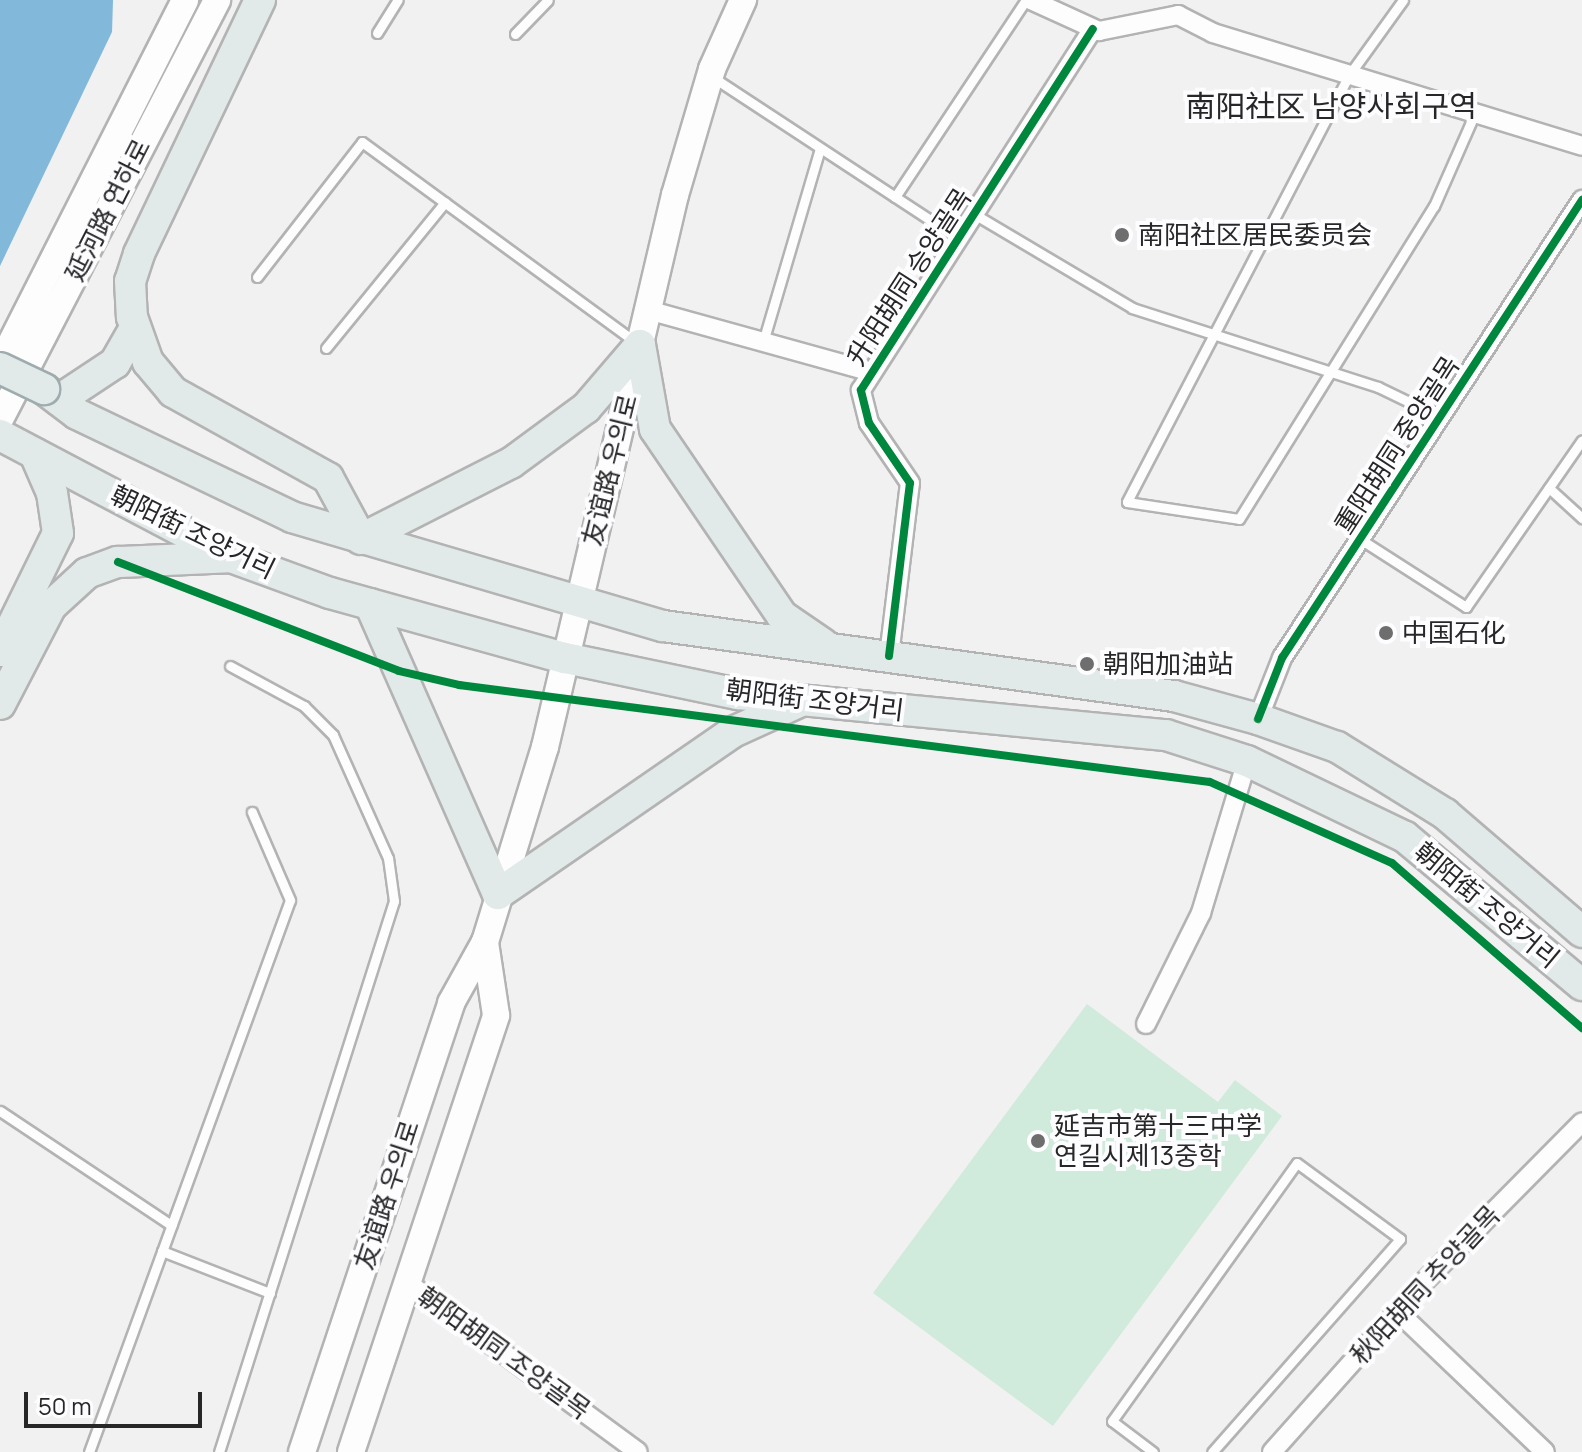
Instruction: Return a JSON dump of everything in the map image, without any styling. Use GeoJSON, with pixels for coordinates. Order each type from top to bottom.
{"type":"FeatureCollection","features":[{"type":"Feature","properties":{"kind":"main road","name":"延河路 연하로"},"geometry":{"type":"LineString","coordinates":[[0,367],[185,0]]}},
{"type":"Feature","properties":{"kind":"main road","name":"延河路 연하로"},"geometry":{"type":"LineString","coordinates":[[0,419],[217,0]]}},
{"type":"Feature","properties":{"kind":"main road"},"geometry":{"type":"LineString","coordinates":[[260,0],[139,254],[130,281],[135,328],[148,362],[173,392],[328,478],[361,539],[511,463],[586,408],[640,345]]}},
{"type":"Feature","properties":{"kind":"main road","name":"友谊路 우의로"},"geometry":{"type":"LineString","coordinates":[[302,1452],[451,1003],[485,942],[565,658],[648,310],[711,76],[743,0]]}},
{"type":"Feature","properties":{"kind":"main road"},"geometry":{"type":"LineString","coordinates":[[51,395],[115,363],[135,328]]}},
{"type":"Feature","properties":{"kind":"main road"},"geometry":{"type":"LineString","coordinates":[[640,345],[655,429],[782,616],[828,648]]}},
{"type":"Feature","properties":{"kind":"main road","name":"朝阳街 조양거리"},"geometry":{"type":"LineString","coordinates":[[0,367],[226,489],[361,539],[577,602],[663,626],[1174,696],[1258,719],[1337,747],[1445,814],[1582,932]]}},
{"type":"Feature","properties":{"kind":"main road","name":"朝阳街 조양거리"},"geometry":{"type":"LineString","coordinates":[[18,444],[231,557],[370,604],[565,658],[802,701],[1166,735],[1247,761],[1405,837],[1582,985]]}},
{"type":"Feature","properties":{"kind":"main road"},"geometry":{"type":"LineString","coordinates":[[0,651],[58,533],[52,493],[18,444]]}},
{"type":"Feature","properties":{"kind":"main road"},"geometry":{"type":"LineString","coordinates":[[0,704],[51,606],[87,573],[118,562],[231,557]]}},
{"type":"Feature","properties":{"kind":"main road"},"geometry":{"type":"LineString","coordinates":[[370,604],[498,894],[731,733],[802,701]]}},
{"type":"Feature","properties":{"kind":"main road","name":"友谊路 우의로"},"geometry":{"type":"LineString","coordinates":[[351,1452],[496,1015],[485,942]]}},
{"type":"Feature","properties":{"kind":"street"},"geometry":{"type":"LineString","coordinates":[[1029,0],[1093,29],[1178,15],[1349,75],[1582,146]]}},
{"type":"Feature","properties":{"kind":"street"},"geometry":{"type":"LineString","coordinates":[[1178,15],[1190,0]]}},
{"type":"Feature","properties":{"kind":"street","name":"升阳胡同 승양골목"},"geometry":{"type":"LineString","coordinates":[[889,656],[910,483],[861,405],[872,372],[1093,29]]}},
{"type":"Feature","properties":{"kind":"street","name":"重阳胡同 중양골목"},"geometry":{"type":"LineString","coordinates":[[1258,719],[1282,658],[1582,201]]}},
{"type":"Feature","properties":{"kind":"street"},"geometry":{"type":"LineString","coordinates":[[648,310],[872,372]]}},
{"type":"Feature","properties":{"kind":"street"},"geometry":{"type":"LineString","coordinates":[[1146,1024],[1201,913],[1247,761]]}},
{"type":"Feature","properties":{"kind":"street","name":"秋阳胡同 추양골목"},"geometry":{"type":"LineString","coordinates":[[1272,1452],[1397,1311],[1582,1122]]}},
{"type":"Feature","properties":{"kind":"street","name":"朝阳胡同 조양골목"},"geometry":{"type":"LineString","coordinates":[[408,1283],[638,1452]]}},
{"type":"Feature","properties":{"kind":"street"},"geometry":{"type":"LineString","coordinates":[[1397,1311],[1545,1452]]}},
{"type":"Feature","properties":{"kind":"lane"},"geometry":{"type":"LineString","coordinates":[[377,33],[398,0]]}},
{"type":"Feature","properties":{"kind":"lane"},"geometry":{"type":"LineString","coordinates":[[515,34],[548,0]]}},
{"type":"Feature","properties":{"kind":"lane"},"geometry":{"type":"LineString","coordinates":[[895,197],[1029,0]]}},
{"type":"Feature","properties":{"kind":"lane"},"geometry":{"type":"LineString","coordinates":[[1403,0],[1349,75],[1127,502],[1239,519],[1434,206],[1475,113]]}},
{"type":"Feature","properties":{"kind":"lane"},"geometry":{"type":"LineString","coordinates":[[711,76],[958,238]]}},
{"type":"Feature","properties":{"kind":"lane"},"geometry":{"type":"LineString","coordinates":[[257,277],[362,142],[640,345]]}},
{"type":"Feature","properties":{"kind":"lane"},"geometry":{"type":"LineString","coordinates":[[763,342],[820,148]]}},
{"type":"Feature","properties":{"kind":"lane"},"geometry":{"type":"LineString","coordinates":[[326,348],[445,202]]}},
{"type":"Feature","properties":{"kind":"lane"},"geometry":{"type":"LineString","coordinates":[[974,214],[1103,295],[1328,374],[1378,387],[1440,417]]}},
{"type":"Feature","properties":{"kind":"lane"},"geometry":{"type":"LineString","coordinates":[[1360,539],[1466,607],[1582,440]]}},
{"type":"Feature","properties":{"kind":"lane"},"geometry":{"type":"LineString","coordinates":[[1549,488],[1582,518]]}},
{"type":"Feature","properties":{"kind":"lane"},"geometry":{"type":"LineString","coordinates":[[219,1452],[394,901],[388,858],[333,735],[304,706],[230,666]]}},
{"type":"Feature","properties":{"kind":"lane"},"geometry":{"type":"LineString","coordinates":[[89,1452],[290,900],[252,812]]}},
{"type":"Feature","properties":{"kind":"lane"},"geometry":{"type":"LineString","coordinates":[[0,1111],[171,1225]]}},
{"type":"Feature","properties":{"kind":"lane"},"geometry":{"type":"LineString","coordinates":[[1153,1452],[1112,1421],[1297,1163],[1400,1239],[1212,1452]]}},
{"type":"Feature","properties":{"kind":"lane"},"geometry":{"type":"LineString","coordinates":[[162,1251],[270,1293]]}},
{"type":"Feature","properties":{"kind":"green space"},"geometry":{"type":"Polygon","coordinates":[[[1087,1004],[1218,1102],[1235,1080],[1282,1116],[1053,1426],[873,1293],[1087,1004]]]}},
{"type":"Feature","properties":{"kind":"water"},"geometry":{"type":"Polygon","coordinates":[[[0,0],[113,0],[112,32],[0,266],[0,0]]]}},
{"type":"Feature","properties":{"kind":"cycle path"},"geometry":{"type":"LineString","coordinates":[[889,656],[910,483],[869,423],[861,390],[1093,29]]}},
{"type":"Feature","properties":{"kind":"cycle path"},"geometry":{"type":"LineString","coordinates":[[1258,719],[1282,658],[1582,200]]}},
{"type":"Feature","properties":{"kind":"cycle path"},"geometry":{"type":"LineString","coordinates":[[118,562],[399,671],[459,685],[1210,782],[1392,863],[1582,1028]]}},
{"type":"Feature","properties":{"kind":"place","name":"南阳社区居民委员会"},"geometry":{"type":"Point","coordinates":[1122,235]}},
{"type":"Feature","properties":{"kind":"place","name":"中国石化"},"geometry":{"type":"Point","coordinates":[1386,633]}},
{"type":"Feature","properties":{"kind":"place","name":"朝阳加油站"},"geometry":{"type":"Point","coordinates":[1087,664]}},
{"type":"Feature","properties":{"kind":"place","name":"延吉市第十三中学 연길시제13중학"},"geometry":{"type":"Point","coordinates":[1038,1141]}},
{"type":"Feature","properties":{"kind":"district","name":"南阳社区 남양사회구역"},"geometry":{"type":"Point","coordinates":[1331,106]}}]}
